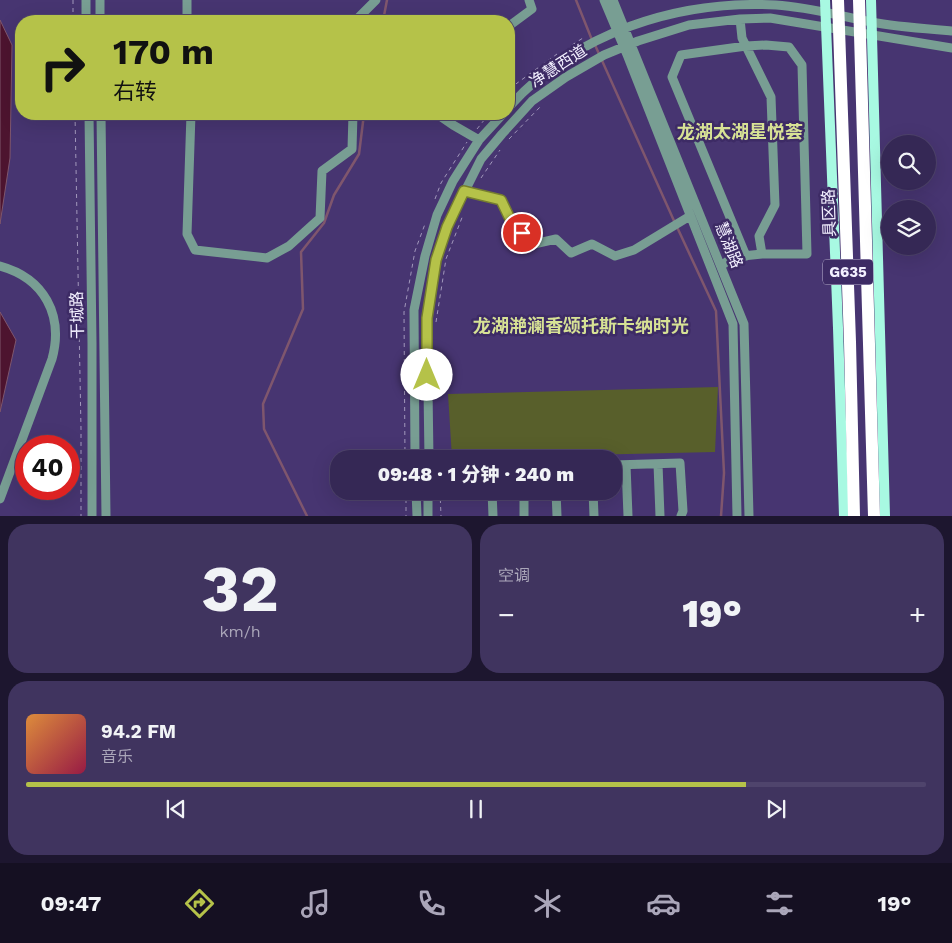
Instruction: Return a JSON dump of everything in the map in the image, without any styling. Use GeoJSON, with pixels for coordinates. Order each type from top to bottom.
{"type":"FeatureCollection","features":[{"type":"Feature","properties":{"kind":"highway","name":"具区路"},"geometry":{"type":"LineString","coordinates":[[838,0],[832,14],[832,29],[850,342],[854,516]]}},
{"type":"Feature","properties":{"kind":"highway","name":"G635"},"geometry":{"type":"LineString","coordinates":[[859,0],[865,21],[866,34],[865,210],[874,516]]}},
{"type":"Feature","properties":{"kind":"main road"},"geometry":{"type":"LineString","coordinates":[[825,0],[832,14]]}},
{"type":"Feature","properties":{"kind":"main road"},"geometry":{"type":"LineString","coordinates":[[865,21],[871,0]]}},
{"type":"Feature","properties":{"kind":"main road"},"geometry":{"type":"LineString","coordinates":[[832,29],[844,516]]}},
{"type":"Feature","properties":{"kind":"main road"},"geometry":{"type":"LineString","coordinates":[[866,34],[877,234],[885,516]]}},
{"type":"Feature","properties":{"kind":"main road"},"geometry":{"type":"LineString","coordinates":[[865,210],[877,234]]}},
{"type":"Feature","properties":{"kind":"street"},"geometry":{"type":"LineString","coordinates":[[86,0],[86,15]]}},
{"type":"Feature","properties":{"kind":"street"},"geometry":{"type":"LineString","coordinates":[[100,0],[100,15]]}},
{"type":"Feature","properties":{"kind":"street"},"geometry":{"type":"LineString","coordinates":[[187,0],[187,15]]}},
{"type":"Feature","properties":{"kind":"street"},"geometry":{"type":"LineString","coordinates":[[361,15],[376,0]]}},
{"type":"Feature","properties":{"kind":"street"},"geometry":{"type":"LineString","coordinates":[[515,22],[532,9],[529,0]]}},
{"type":"Feature","properties":{"kind":"street","name":"慧湖路"},"geometry":{"type":"LineString","coordinates":[[604,0],[627,45],[744,324],[749,516]]}},
{"type":"Feature","properties":{"kind":"street","name":"慧湖路"},"geometry":{"type":"LineString","coordinates":[[613,0],[620,30]]}},
{"type":"Feature","properties":{"kind":"street","name":"净慧西道"},"geometry":{"type":"LineString","coordinates":[[515,100],[524,90],[581,44],[598,40],[620,30],[665,16],[717,6],[778,5],[865,21],[952,31]]}},
{"type":"Feature","properties":{"kind":"street","name":"净慧西道"},"geometry":{"type":"LineString","coordinates":[[515,120],[532,101],[590,62],[627,45],[689,25],[740,19],[770,18],[952,48]]}},
{"type":"Feature","properties":{"kind":"street"},"geometry":{"type":"LineString","coordinates":[[740,19],[742,38],[771,96],[775,205],[759,236],[762,254]]}},
{"type":"Feature","properties":{"kind":"street","name":"慧湖路"},"geometry":{"type":"LineString","coordinates":[[627,45],[690,216],[733,324],[737,516]]}},
{"type":"Feature","properties":{"kind":"street"},"geometry":{"type":"LineString","coordinates":[[721,266],[733,257],[746,256],[762,254],[808,254],[802,65],[789,47],[746,46],[681,55],[672,77],[746,256]]}},
{"type":"Feature","properties":{"kind":"street","name":"干城路"},"geometry":{"type":"LineString","coordinates":[[88,120],[92,343],[92,516]]}},
{"type":"Feature","properties":{"kind":"street","name":"干城路"},"geometry":{"type":"LineString","coordinates":[[101,120],[106,516]]}},
{"type":"Feature","properties":{"kind":"street"},"geometry":{"type":"LineString","coordinates":[[191,120],[187,234],[196,250],[267,258],[289,246],[320,218],[322,171],[352,150],[353,120]]}},
{"type":"Feature","properties":{"kind":"street"},"geometry":{"type":"LineString","coordinates":[[446,120],[479,140]]}},
{"type":"Feature","properties":{"kind":"street"},"geometry":{"type":"LineString","coordinates":[[413,450],[409,435],[414,310],[425,256],[437,216],[453,181],[479,140],[497,120]]}},
{"type":"Feature","properties":{"kind":"street","name":"净慧西道"},"geometry":{"type":"LineString","coordinates":[[428,450],[427,318],[436,260],[447,227],[468,192],[481,159],[515,120]]}},
{"type":"Feature","properties":{"kind":"street"},"geometry":{"type":"LineString","coordinates":[[468,192],[501,200],[512,223],[534,244],[556,239],[571,253],[592,244],[615,256],[634,250],[690,216]]}},
{"type":"Feature","properties":{"kind":"street"},"geometry":{"type":"LineString","coordinates":[[0,499],[56,344],[55,327],[45,296],[36,284],[25,276],[4,267]]}},
{"type":"Feature","properties":{"kind":"street"},"geometry":{"type":"LineString","coordinates":[[622,465],[680,463],[683,511],[681,516]]}},
{"type":"Feature","properties":{"kind":"street"},"geometry":{"type":"LineString","coordinates":[[658,464],[660,516]]}},
{"type":"Feature","properties":{"kind":"street"},"geometry":{"type":"LineString","coordinates":[[626,465],[628,516]]}},
{"type":"Feature","properties":{"kind":"street"},"geometry":{"type":"LineString","coordinates":[[416,500],[417,516]]}},
{"type":"Feature","properties":{"kind":"street"},"geometry":{"type":"LineString","coordinates":[[428,500],[428,516]]}},
{"type":"Feature","properties":{"kind":"street"},"geometry":{"type":"LineString","coordinates":[[492,500],[493,516]]}},
{"type":"Feature","properties":{"kind":"street"},"geometry":{"type":"LineString","coordinates":[[524,500],[524,516]]}},
{"type":"Feature","properties":{"kind":"street"},"geometry":{"type":"LineString","coordinates":[[556,500],[557,516]]}},
{"type":"Feature","properties":{"kind":"street"},"geometry":{"type":"LineString","coordinates":[[593,500],[594,516]]}},
{"type":"Feature","properties":{"kind":"path"},"geometry":{"type":"LineString","coordinates":[[72,0],[73,15]]}},
{"type":"Feature","properties":{"kind":"path","name":"净慧西道"},"geometry":{"type":"LineString","coordinates":[[571,46],[581,44]]}},
{"type":"Feature","properties":{"kind":"path","name":"净慧西道"},"geometry":{"type":"LineString","coordinates":[[515,85],[563,50]]}},
{"type":"Feature","properties":{"kind":"path","name":"净慧西道"},"geometry":{"type":"LineString","coordinates":[[510,138],[544,102]]}},
{"type":"Feature","properties":{"kind":"path"},"geometry":{"type":"LineString","coordinates":[[75,120],[81,429],[80,516]]}},
{"type":"Feature","properties":{"kind":"path"},"geometry":{"type":"LineString","coordinates":[[468,192],[503,146]]}},
{"type":"Feature","properties":{"kind":"path"},"geometry":{"type":"LineString","coordinates":[[434,330],[446,260],[465,209]]}},
{"type":"Feature","properties":{"kind":"path"},"geometry":{"type":"LineString","coordinates":[[406,450],[409,435]]}},
{"type":"Feature","properties":{"kind":"path"},"geometry":{"type":"LineString","coordinates":[[406,500],[406,516]]}},
{"type":"Feature","properties":{"kind":"path"},"geometry":{"type":"LineString","coordinates":[[440,500],[441,516]]}},
{"type":"Feature","properties":{"kind":"green space"},"geometry":{"type":"Polygon","coordinates":[[[718,387],[715,452],[622,454],[622,450],[452,450],[448,394],[718,387]]]}},
{"type":"Feature","properties":{"kind":"shaded area"},"geometry":{"type":"Polygon","coordinates":[[[0,20],[12,45],[10,158],[0,224],[0,20]]]}},
{"type":"Feature","properties":{"kind":"shaded area"},"geometry":{"type":"Polygon","coordinates":[[[0,312],[16,340],[0,412],[0,312]]]}},
{"type":"Feature","properties":{"kind":"waterway"},"geometry":{"type":"LineString","coordinates":[[384,15],[387,0]]}},
{"type":"Feature","properties":{"kind":"waterway"},"geometry":{"type":"LineString","coordinates":[[576,0],[592,40]]}},
{"type":"Feature","properties":{"kind":"waterway"},"geometry":{"type":"LineString","coordinates":[[595,45],[675,223]]}},
{"type":"Feature","properties":{"kind":"waterway"},"geometry":{"type":"LineString","coordinates":[[307,516],[264,429],[263,404],[303,309],[301,252],[324,223],[334,195],[359,154],[363,120]]}},
{"type":"Feature","properties":{"kind":"waterway"},"geometry":{"type":"LineString","coordinates":[[677,227],[716,311],[724,473],[721,516]]}},
{"type":"Feature","properties":{"kind":"district","name":"龙湖太湖星悦荟"},"geometry":{"type":"Point","coordinates":[740,131]}},
{"type":"Feature","properties":{"kind":"district","name":"龙湖滟澜香颂托斯卡纳时光"},"geometry":{"type":"Point","coordinates":[581,325]}},
{"type":"Feature","properties":{"kind":"route"},"geometry":{"type":"LineString","coordinates":[[427,375],[427,318],[436,260],[447,227],[464,191],[501,200],[512,223],[522,233]]}}]}
